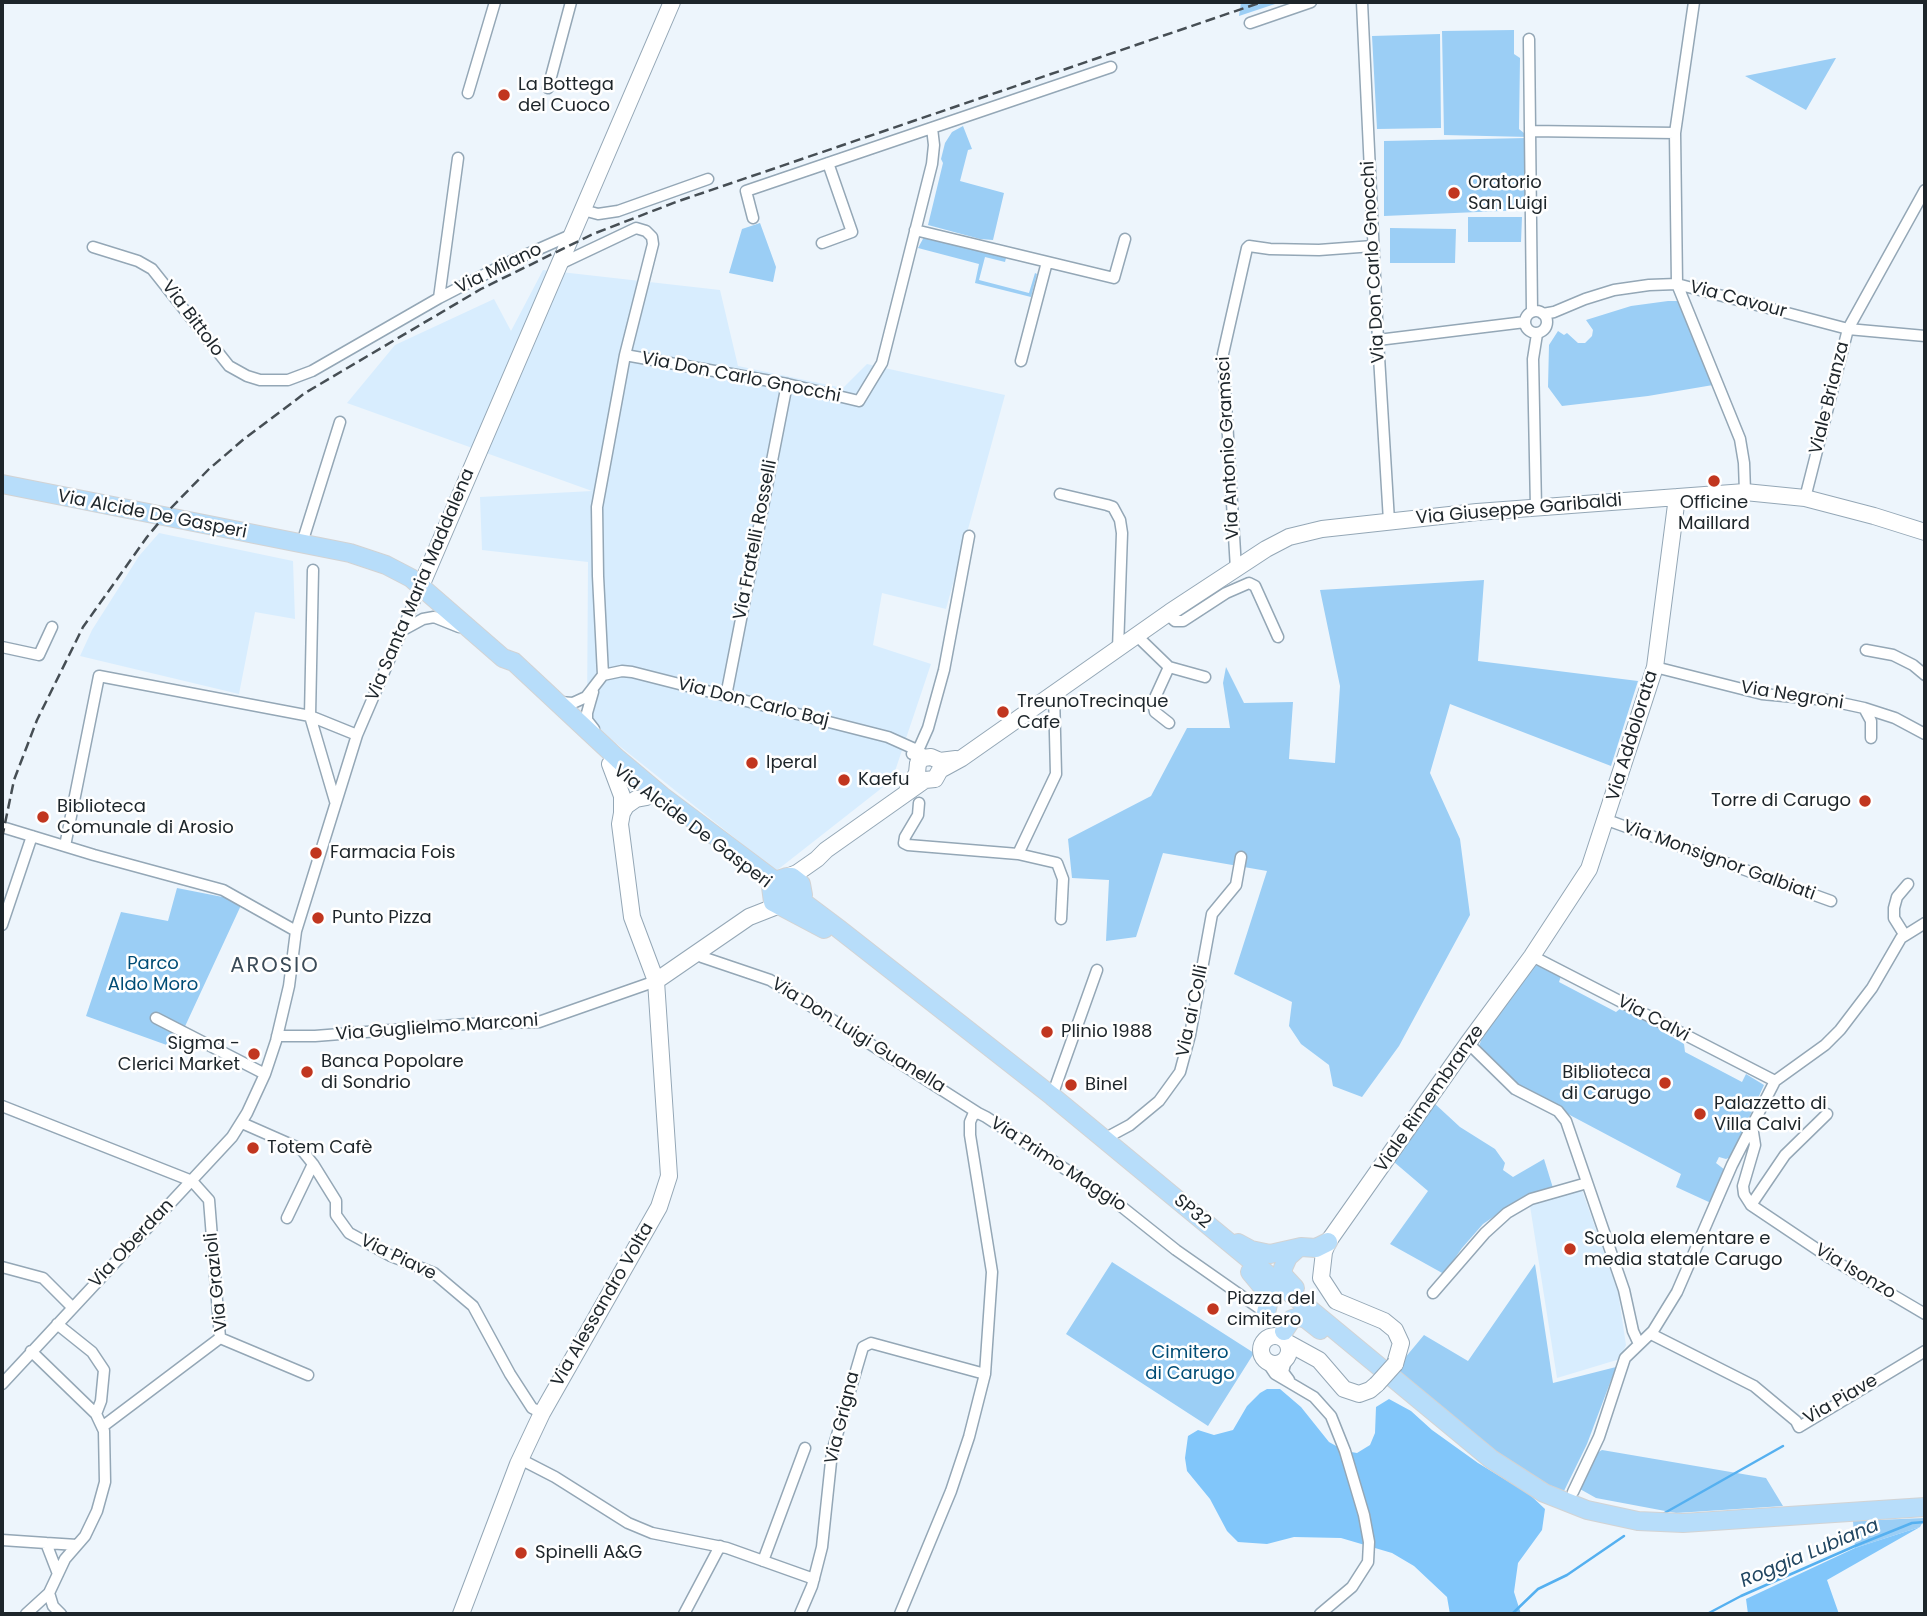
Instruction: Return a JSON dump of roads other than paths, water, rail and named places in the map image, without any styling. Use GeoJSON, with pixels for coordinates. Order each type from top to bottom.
{"type":"FeatureCollection","features":[{"type":"Feature","properties":{"kind":"main road","name":"Via Alcide De Gasperi"},"geometry":{"type":"LineString","coordinates":[[2,484],[302,543],[369,559],[398,572],[421,586],[539,693],[556,697],[654,797],[778,882],[799,892],[837,931],[1052,1096],[1164,1189]]}},
{"type":"Feature","properties":{"kind":"main road","name":"Via Alcide De Gasperi"},"geometry":{"type":"LineString","coordinates":[[509,665],[610,764],[742,860],[778,882]]}},
{"type":"Feature","properties":{"kind":"main road"},"geometry":{"type":"LineString","coordinates":[[799,892],[810,886],[819,905],[836,921],[837,931]]}},
{"type":"Feature","properties":{"kind":"main road","name":"SP32"},"geometry":{"type":"LineString","coordinates":[[1164,1189],[1491,1459],[1544,1493],[1587,1510],[1638,1521],[1683,1523],[1925,1507]]}},
{"type":"Feature","properties":{"kind":"main road"},"geometry":{"type":"LineString","coordinates":[[1218,1234],[1258,1252],[1275,1253],[1298,1248],[1316,1248],[1328,1242]]}},
{"type":"Feature","properties":{"kind":"main road"},"geometry":{"type":"LineString","coordinates":[[1218,1234],[1228,1252],[1260,1281],[1266,1294],[1266,1313]]}},
{"type":"Feature","properties":{"kind":"main road"},"geometry":{"type":"LineString","coordinates":[[1298,1248],[1286,1261],[1283,1275],[1347,1331],[1354,1346]]}},
{"type":"Feature","properties":{"kind":"main road"},"geometry":{"type":"LineString","coordinates":[[1288,1346],[1292,1319],[1303,1318],[1354,1356],[1376,1364]]}},
{"type":"Feature","properties":{"kind":"street"},"geometry":{"type":"LineString","coordinates":[[468,93],[495,2]]}},
{"type":"Feature","properties":{"kind":"street"},"geometry":{"type":"LineString","coordinates":[[548,88],[571,2]]}},
{"type":"Feature","properties":{"kind":"street","name":"Via Santa Maria Maddalena"},"geometry":{"type":"LineString","coordinates":[[242,1123],[265,1074],[277,1037],[289,986],[296,930],[357,735],[673,2]]}},
{"type":"Feature","properties":{"kind":"street"},"geometry":{"type":"LineString","coordinates":[[1250,23],[1311,2]]}},
{"type":"Feature","properties":{"kind":"street","name":"Via Don Carlo Gnocchi"},"geometry":{"type":"LineString","coordinates":[[1363,2],[1377,340],[1389,522]]}},
{"type":"Feature","properties":{"kind":"street"},"geometry":{"type":"LineString","coordinates":[[1694,2],[1675,133],[1677,284],[1740,439],[1745,492]]}},
{"type":"Feature","properties":{"kind":"street"},"geometry":{"type":"LineString","coordinates":[[1377,340],[1544,330],[1530,131],[1529,39]]}},
{"type":"Feature","properties":{"kind":"street"},"geometry":{"type":"LineString","coordinates":[[752,218],[746,191],[1111,67]]}},
{"type":"Feature","properties":{"kind":"street","name":"Via Don Carlo Gnocchi"},"geometry":{"type":"LineString","coordinates":[[560,264],[636,228],[646,231],[652,237],[653,244],[625,355],[787,384],[859,401],[881,363],[932,164],[932,128]]}},
{"type":"Feature","properties":{"kind":"street"},"geometry":{"type":"LineString","coordinates":[[1530,131],[1675,133]]}},
{"type":"Feature","properties":{"kind":"street","name":"Via Milano"},"geometry":{"type":"LineString","coordinates":[[439,298],[458,158]]}},
{"type":"Feature","properties":{"kind":"street"},"geometry":{"type":"LineString","coordinates":[[822,243],[852,232],[828,163]]}},
{"type":"Feature","properties":{"kind":"street"},"geometry":{"type":"LineString","coordinates":[[583,210],[598,214],[618,211],[708,179]]}},
{"type":"Feature","properties":{"kind":"street","name":"Viale Brianza"},"geometry":{"type":"LineString","coordinates":[[1805,498],[1848,329],[1925,190]]}},
{"type":"Feature","properties":{"kind":"street"},"geometry":{"type":"LineString","coordinates":[[915,230],[1114,278],[1125,239]]}},
{"type":"Feature","properties":{"kind":"street","name":"Via Milano"},"geometry":{"type":"LineString","coordinates":[[439,298],[505,264],[573,234]]}},
{"type":"Feature","properties":{"kind":"street","name":"Via Antonio Gramsci"},"geometry":{"type":"LineString","coordinates":[[1236,569],[1223,354],[1247,248],[1319,250],[1373,246]]}},
{"type":"Feature","properties":{"kind":"street","name":"Via Bittolo"},"geometry":{"type":"LineString","coordinates":[[93,247],[138,261],[152,269],[229,366],[260,380],[288,380],[312,371],[439,298]]}},
{"type":"Feature","properties":{"kind":"street"},"geometry":{"type":"LineString","coordinates":[[1021,361],[1047,262]]}},
{"type":"Feature","properties":{"kind":"street","name":"Via Cavour"},"geometry":{"type":"LineString","coordinates":[[1541,313],[1614,290],[1677,284],[1848,329],[1925,336]]}},
{"type":"Feature","properties":{"kind":"street"},"geometry":{"type":"LineString","coordinates":[[1536,508],[1535,406],[1527,316],[1541,313]]}},
{"type":"Feature","properties":{"kind":"street"},"geometry":{"type":"LineString","coordinates":[[556,697],[567,703],[580,701],[594,690],[603,676],[597,507],[625,355]]}},
{"type":"Feature","properties":{"kind":"street","name":"Via Fratelli Rosselli"},"geometry":{"type":"LineString","coordinates":[[726,696],[787,384]]}},
{"type":"Feature","properties":{"kind":"street"},"geometry":{"type":"LineString","coordinates":[[302,543],[340,422]]}},
{"type":"Feature","properties":{"kind":"street","name":"Via Giuseppe Garibaldi"},"geometry":{"type":"LineString","coordinates":[[925,763],[962,758],[1167,614],[1236,569],[1289,537],[1322,528],[1745,492],[1805,498],[1925,532]]}},
{"type":"Feature","properties":{"kind":"street"},"geometry":{"type":"LineString","coordinates":[[1060,494],[1107,505],[1120,520],[1122,533],[1118,649]]}},
{"type":"Feature","properties":{"kind":"street","name":"Via Addolorata"},"geometry":{"type":"LineString","coordinates":[[1532,956],[1590,869],[1656,667],[1677,497]]}},
{"type":"Feature","properties":{"kind":"street"},"geometry":{"type":"LineString","coordinates":[[925,763],[928,729],[944,670],[969,536]]}},
{"type":"Feature","properties":{"kind":"street"},"geometry":{"type":"LineString","coordinates":[[313,570],[310,716],[335,801]]}},
{"type":"Feature","properties":{"kind":"street"},"geometry":{"type":"LineString","coordinates":[[1167,614],[1175,621],[1184,621],[1226,593],[1249,583],[1255,586],[1278,637]]}},
{"type":"Feature","properties":{"kind":"street"},"geometry":{"type":"LineString","coordinates":[[401,631],[423,619],[434,617],[476,635]]}},
{"type":"Feature","properties":{"kind":"street"},"geometry":{"type":"LineString","coordinates":[[2,647],[39,655],[52,627]]}},
{"type":"Feature","properties":{"kind":"street"},"geometry":{"type":"LineString","coordinates":[[1137,636],[1169,667],[1205,677]]}},
{"type":"Feature","properties":{"kind":"street"},"geometry":{"type":"LineString","coordinates":[[1866,650],[1893,655],[1913,665],[1925,676]]}},
{"type":"Feature","properties":{"kind":"street"},"geometry":{"type":"LineString","coordinates":[[1169,667],[1153,702],[1155,712],[1169,723]]}},
{"type":"Feature","properties":{"kind":"street","name":"Via Negroni"},"geometry":{"type":"LineString","coordinates":[[1656,667],[1762,694],[1827,700],[1864,708],[1895,718],[1925,734]]}},
{"type":"Feature","properties":{"kind":"street","name":"Via Don Carlo Baj"},"geometry":{"type":"LineString","coordinates":[[603,676],[622,671],[632,672],[888,737],[902,744],[925,763]]}},
{"type":"Feature","properties":{"kind":"street"},"geometry":{"type":"LineString","coordinates":[[65,846],[99,676],[310,716],[357,735]]}},
{"type":"Feature","properties":{"kind":"street","name":"Via Alcide De Gasperi"},"geometry":{"type":"LineString","coordinates":[[594,690],[588,706],[587,720],[593,729],[657,786],[654,797]]}},
{"type":"Feature","properties":{"kind":"street"},"geometry":{"type":"LineString","coordinates":[[1018,855],[1056,774],[1054,694]]}},
{"type":"Feature","properties":{"kind":"street"},"geometry":{"type":"LineString","coordinates":[[1864,708],[1871,721],[1871,738]]}},
{"type":"Feature","properties":{"kind":"street","name":"Via Guglielmo Marconi"},"geometry":{"type":"LineString","coordinates":[[277,1037],[467,1024],[539,1022],[656,981],[749,916],[799,892],[826,850],[913,798],[925,763]]}},
{"type":"Feature","properties":{"kind":"street","name":"Via Alessandro Volta"},"geometry":{"type":"LineString","coordinates":[[461,1614],[520,1459],[542,1413],[659,1207],[665,1190],[669,1159],[656,981],[632,917],[620,824],[622,796],[610,764]]}},
{"type":"Feature","properties":{"kind":"street"},"geometry":{"type":"LineString","coordinates":[[622,813],[636,799],[654,797]]}},
{"type":"Feature","properties":{"kind":"street"},"geometry":{"type":"LineString","coordinates":[[913,798],[918,816],[905,838],[904,843],[908,845],[1018,855],[1057,863],[1063,879],[1061,919]]}},
{"type":"Feature","properties":{"kind":"street","name":"Via Monsignor Galbiati"},"geometry":{"type":"LineString","coordinates":[[1607,820],[1831,901]]}},
{"type":"Feature","properties":{"kind":"street"},"geometry":{"type":"LineString","coordinates":[[2,827],[223,890],[296,930]]}},
{"type":"Feature","properties":{"kind":"street"},"geometry":{"type":"LineString","coordinates":[[2,925],[32,836]]}},
{"type":"Feature","properties":{"kind":"street","name":"Via ai Colli"},"geometry":{"type":"LineString","coordinates":[[1104,1139],[1130,1125],[1159,1101],[1180,1072],[1190,1035],[1212,914],[1236,885],[1241,857]]}},
{"type":"Feature","properties":{"kind":"street"},"geometry":{"type":"LineString","coordinates":[[778,882],[797,873],[799,892]]}},
{"type":"Feature","properties":{"kind":"street"},"geometry":{"type":"LineString","coordinates":[[1904,934],[1894,918],[1894,908],[1897,897],[1908,884]]}},
{"type":"Feature","properties":{"kind":"street"},"geometry":{"type":"LineString","coordinates":[[1573,1492],[1599,1437],[1621,1367],[1629,1352],[1651,1334],[1677,1293],[1732,1163],[1775,1081],[1825,1045],[1840,1030],[1872,989],[1890,953],[1904,934],[1925,923]]}},
{"type":"Feature","properties":{"kind":"street","name":"Via Don Luigi Guanella"},"geometry":{"type":"LineString","coordinates":[[695,952],[702,957],[770,980],[978,1114]]}},
{"type":"Feature","properties":{"kind":"street","name":"Viale Rimembranze"},"geometry":{"type":"LineString","coordinates":[[1328,1242],[1532,956]]}},
{"type":"Feature","properties":{"kind":"street","name":"Via Calvi"},"geometry":{"type":"LineString","coordinates":[[1532,956],[1775,1081]]}},
{"type":"Feature","properties":{"kind":"street"},"geometry":{"type":"LineString","coordinates":[[1052,1096],[1097,970]]}},
{"type":"Feature","properties":{"kind":"street"},"geometry":{"type":"LineString","coordinates":[[156,1018],[265,1074]]}},
{"type":"Feature","properties":{"kind":"street"},"geometry":{"type":"LineString","coordinates":[[1468,1043],[1515,1090],[1562,1116],[1624,1290],[1632,1329],[1639,1344]]}},
{"type":"Feature","properties":{"kind":"street"},"geometry":{"type":"LineString","coordinates":[[2,1106],[192,1181]]}},
{"type":"Feature","properties":{"kind":"street","name":"Via Primo Maggio"},"geometry":{"type":"LineString","coordinates":[[900,1614],[951,1491],[971,1430],[985,1374],[992,1272],[970,1135],[971,1118],[978,1114],[1117,1203],[1176,1250],[1278,1322],[1288,1346],[1319,1360],[1340,1386],[1348,1391],[1365,1393],[1395,1364],[1401,1343],[1392,1327],[1336,1301],[1324,1285],[1321,1268],[1328,1242]]}},
{"type":"Feature","properties":{"kind":"street"},"geometry":{"type":"LineString","coordinates":[[1752,1126],[1755,1145],[1743,1186],[1744,1194],[1751,1205],[1785,1155],[1827,1114]]}},
{"type":"Feature","properties":{"kind":"street","name":"Via Piave"},"geometry":{"type":"LineString","coordinates":[[242,1123],[301,1149],[336,1201],[336,1215],[349,1233],[391,1256],[434,1273],[473,1306],[510,1374],[532,1408],[542,1413]]}},
{"type":"Feature","properties":{"kind":"street","name":"Via Oberdan"},"geometry":{"type":"LineString","coordinates":[[2,1384],[192,1181],[242,1123]]}},
{"type":"Feature","properties":{"kind":"street"},"geometry":{"type":"LineString","coordinates":[[287,1218],[313,1164]]}},
{"type":"Feature","properties":{"kind":"street","name":"Via Grazioli"},"geometry":{"type":"LineString","coordinates":[[192,1181],[209,1200],[220,1338],[308,1375]]}},
{"type":"Feature","properties":{"kind":"street"},"geometry":{"type":"LineString","coordinates":[[1433,1293],[1485,1233],[1507,1213],[1531,1199],[1587,1183]]}},
{"type":"Feature","properties":{"kind":"street","name":"Via Isonzo"},"geometry":{"type":"LineString","coordinates":[[1751,1205],[1830,1258],[1925,1314]]}},
{"type":"Feature","properties":{"kind":"street"},"geometry":{"type":"LineString","coordinates":[[2,1267],[43,1278],[73,1308]]}},
{"type":"Feature","properties":{"kind":"street"},"geometry":{"type":"LineString","coordinates":[[1266,1313],[1261,1350],[1275,1374],[1314,1397],[1331,1416],[1364,1515],[1369,1542],[1368,1562],[1359,1580],[1320,1614]]}},
{"type":"Feature","properties":{"kind":"street"},"geometry":{"type":"LineString","coordinates":[[57,1324],[92,1352],[104,1370],[101,1401],[96,1414]]}},
{"type":"Feature","properties":{"kind":"street","name":"Via Piave"},"geometry":{"type":"LineString","coordinates":[[1651,1334],[1754,1386],[1800,1427],[1925,1351]]}},
{"type":"Feature","properties":{"kind":"street"},"geometry":{"type":"LineString","coordinates":[[1263,1342],[1274,1336],[1288,1346]]}},
{"type":"Feature","properties":{"kind":"street"},"geometry":{"type":"LineString","coordinates":[[102,1427],[220,1338]]}},
{"type":"Feature","properties":{"kind":"street","name":"Via Grigna"},"geometry":{"type":"LineString","coordinates":[[800,1614],[814,1579],[824,1540],[832,1452],[863,1347],[871,1343],[985,1374]]}},
{"type":"Feature","properties":{"kind":"street"},"geometry":{"type":"LineString","coordinates":[[1267,1362],[1279,1364],[1288,1346]]}},
{"type":"Feature","properties":{"kind":"street"},"geometry":{"type":"LineString","coordinates":[[1288,1346],[1283,1372],[1291,1382]]}},
{"type":"Feature","properties":{"kind":"street"},"geometry":{"type":"LineString","coordinates":[[26,1614],[49,1593],[65,1559],[85,1536],[97,1511],[105,1482],[106,1458],[102,1427],[96,1414],[31,1351]]}},
{"type":"Feature","properties":{"kind":"street"},"geometry":{"type":"LineString","coordinates":[[763,1561],[805,1448]]}},
{"type":"Feature","properties":{"kind":"street"},"geometry":{"type":"LineString","coordinates":[[520,1459],[555,1477],[628,1523],[652,1534],[720,1546],[814,1579]]}},
{"type":"Feature","properties":{"kind":"street"},"geometry":{"type":"LineString","coordinates":[[2,1541],[77,1545]]}},
{"type":"Feature","properties":{"kind":"street"},"geometry":{"type":"LineString","coordinates":[[46,1544],[58,1574]]}},
{"type":"Feature","properties":{"kind":"street"},"geometry":{"type":"LineString","coordinates":[[684,1614],[720,1546]]}},
{"type":"Feature","properties":{"kind":"street"},"geometry":{"type":"LineString","coordinates":[[49,1593],[53,1606],[61,1614]]}},
{"type":"Feature","properties":{"kind":"waterway"},"geometry":{"type":"LineString","coordinates":[[1661,1515],[1783,1446]]}},
{"type":"Feature","properties":{"kind":"waterway","name":"Roggia Lubiana"},"geometry":{"type":"LineString","coordinates":[[1707,1614],[1741,1596],[1855,1546],[1912,1523],[1925,1522]]}},
{"type":"Feature","properties":{"kind":"waterway"},"geometry":{"type":"LineString","coordinates":[[1512,1614],[1538,1589],[1567,1575],[1624,1536]]}},
{"type":"Feature","properties":{"kind":"railway"},"geometry":{"type":"LineString","coordinates":[[2,838],[14,780],[37,720],[83,627],[171,508],[209,469],[305,393],[481,289],[593,234],[676,202],[1262,2]]}},
{"type":"Feature","properties":{"kind":"place","name":"La Bottega del Cuoco"},"geometry":{"type":"Point","coordinates":[504,95]}},
{"type":"Feature","properties":{"kind":"place","name":"Oratorio San Luigi"},"geometry":{"type":"Point","coordinates":[1454,193]}},
{"type":"Feature","properties":{"kind":"place","name":"Officine Maillard"},"geometry":{"type":"Point","coordinates":[1714,481]}},
{"type":"Feature","properties":{"kind":"place","name":"TreunoTrecinque Cafe"},"geometry":{"type":"Point","coordinates":[1003,712]}},
{"type":"Feature","properties":{"kind":"place","name":"Iperal"},"geometry":{"type":"Point","coordinates":[752,763]}},
{"type":"Feature","properties":{"kind":"place","name":"Kaefu"},"geometry":{"type":"Point","coordinates":[844,780]}},
{"type":"Feature","properties":{"kind":"place","name":"Torre di Carugo"},"geometry":{"type":"Point","coordinates":[1865,801]}},
{"type":"Feature","properties":{"kind":"place","name":"Biblioteca Comunale di Arosio"},"geometry":{"type":"Point","coordinates":[43,817]}},
{"type":"Feature","properties":{"kind":"place","name":"Farmacia Fois"},"geometry":{"type":"Point","coordinates":[316,853]}},
{"type":"Feature","properties":{"kind":"place","name":"Punto Pizza"},"geometry":{"type":"Point","coordinates":[318,918]}},
{"type":"Feature","properties":{"kind":"place","name":"Plinio 1988"},"geometry":{"type":"Point","coordinates":[1047,1032]}},
{"type":"Feature","properties":{"kind":"place","name":"Sigma - Clerici Market"},"geometry":{"type":"Point","coordinates":[254,1054]}},
{"type":"Feature","properties":{"kind":"place","name":"Banca Popolare di Sondrio"},"geometry":{"type":"Point","coordinates":[307,1072]}},
{"type":"Feature","properties":{"kind":"place","name":"Biblioteca di Carugo"},"geometry":{"type":"Point","coordinates":[1665,1083]}},
{"type":"Feature","properties":{"kind":"place","name":"Binel"},"geometry":{"type":"Point","coordinates":[1071,1085]}},
{"type":"Feature","properties":{"kind":"place","name":"Palazzetto di Villa Calvi"},"geometry":{"type":"Point","coordinates":[1700,1114]}},
{"type":"Feature","properties":{"kind":"place","name":"Totem Cafè"},"geometry":{"type":"Point","coordinates":[253,1148]}},
{"type":"Feature","properties":{"kind":"place","name":"Scuola elementare e media statale Carugo"},"geometry":{"type":"Point","coordinates":[1570,1249]}},
{"type":"Feature","properties":{"kind":"place","name":"Piazza del cimitero"},"geometry":{"type":"Point","coordinates":[1213,1309]}},
{"type":"Feature","properties":{"kind":"place","name":"Spinelli A&G"},"geometry":{"type":"Point","coordinates":[521,1553]}},
{"type":"Feature","properties":{"kind":"district","name":"AROSIO"},"geometry":{"type":"Point","coordinates":[275,967]}},
{"type":"Feature","properties":{"kind":"park label","name":"Parco Aldo Moro"},"geometry":{"type":"Point","coordinates":[153,974]}},
{"type":"Feature","properties":{"kind":"park label","name":"Cimitero di Carugo"},"geometry":{"type":"Point","coordinates":[1190,1363]}}]}
